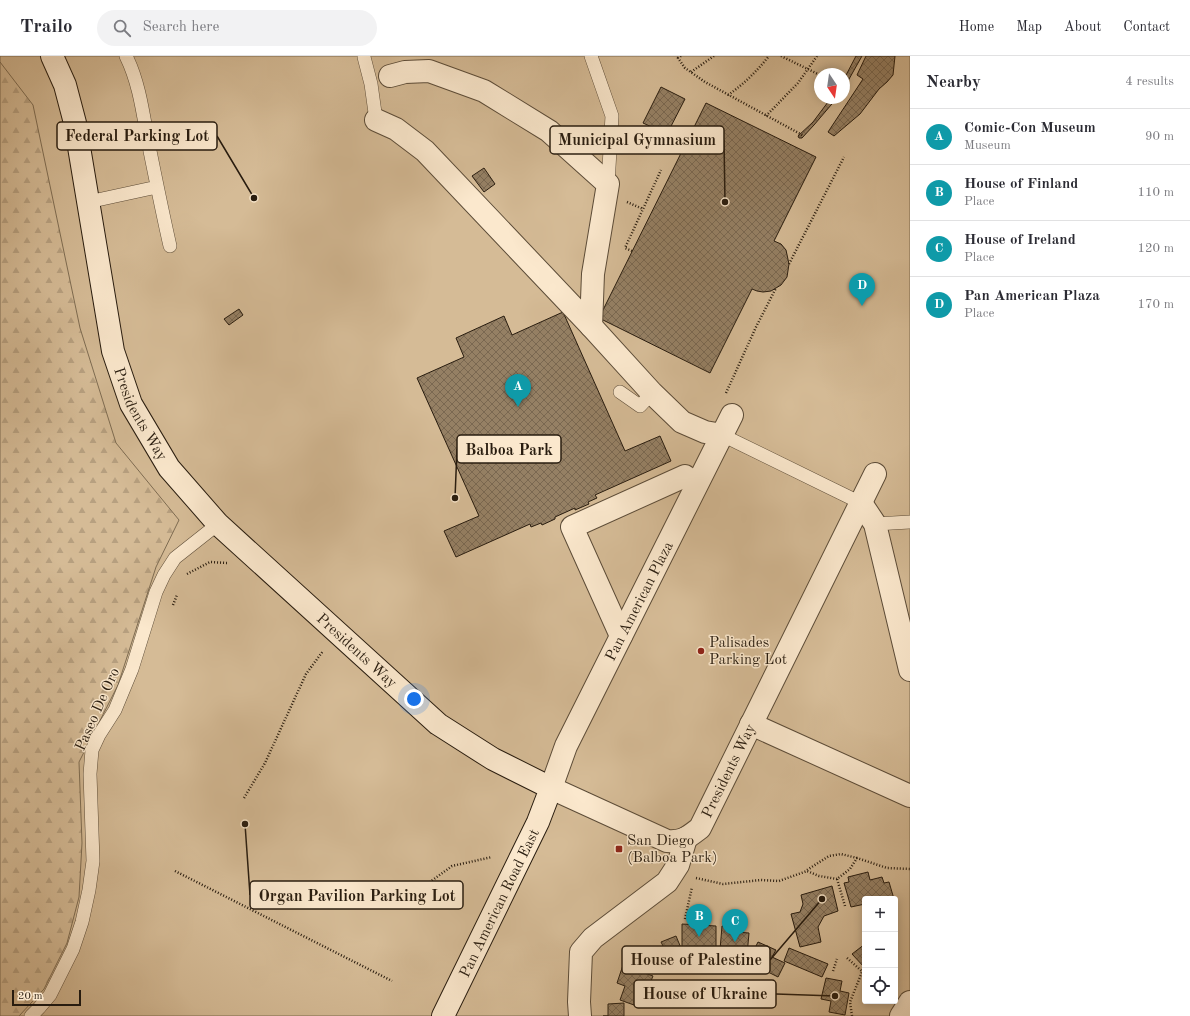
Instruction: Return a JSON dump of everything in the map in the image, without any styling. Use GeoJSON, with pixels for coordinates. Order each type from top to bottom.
{"type":"FeatureCollection","features":[{"type":"Feature","properties":{"kind":"street","name":"Presidents Way"},"geometry":{"type":"LineString","coordinates":[[52,56],[65,85],[75,123],[113,351],[131,404],[169,468],[218,524],[438,724],[493,759],[551,788],[667,841],[677,842],[686,838],[700,828],[751,724],[910,796]]}},
{"type":"Feature","properties":{"kind":"street"},"geometry":{"type":"LineString","coordinates":[[390,76],[405,72],[429,71],[484,91],[549,131],[608,184],[593,274],[591,326]]}},
{"type":"Feature","properties":{"kind":"street"},"geometry":{"type":"LineString","coordinates":[[376,120],[396,129],[424,151],[591,326],[652,394],[682,422],[705,432],[722,435]]}},
{"type":"Feature","properties":{"kind":"street","name":"Pan American Plaza"},"geometry":{"type":"LineString","coordinates":[[551,788],[566,746],[722,435],[729,405]]}},
{"type":"Feature","properties":{"kind":"street"},"geometry":{"type":"LineString","coordinates":[[751,724],[875,474]]}},
{"type":"Feature","properties":{"kind":"street"},"geometry":{"type":"LineString","coordinates":[[622,636],[572,527],[685,476]]}},
{"type":"Feature","properties":{"kind":"street"},"geometry":{"type":"LineString","coordinates":[[861,503],[875,524],[910,670]]}},
{"type":"Feature","properties":{"kind":"street","name":"Pan American Road East"},"geometry":{"type":"LineString","coordinates":[[442,1016],[538,822],[551,788]]}},
{"type":"Feature","properties":{"kind":"street"},"geometry":{"type":"LineString","coordinates":[[580,1016],[579,1002],[581,952],[593,938],[667,882],[678,865],[686,838]]}},
{"type":"Feature","properties":{"kind":"street"},"geometry":{"type":"LineString","coordinates":[[900,1016],[910,1002]]}},
{"type":"Feature","properties":{"kind":"lane"},"geometry":{"type":"LineString","coordinates":[[126,56],[140,97],[170,246]]}},
{"type":"Feature","properties":{"kind":"lane"},"geometry":{"type":"LineString","coordinates":[[591,56],[612,116],[608,184]]}},
{"type":"Feature","properties":{"kind":"lane"},"geometry":{"type":"LineString","coordinates":[[364,57],[371,84],[376,120]]}},
{"type":"Feature","properties":{"kind":"lane"},"geometry":{"type":"LineString","coordinates":[[88,202],[157,187]]}},
{"type":"Feature","properties":{"kind":"lane"},"geometry":{"type":"LineString","coordinates":[[620,392],[640,406],[652,394]]}},
{"type":"Feature","properties":{"kind":"lane"},"geometry":{"type":"LineString","coordinates":[[722,435],[861,503]]}},
{"type":"Feature","properties":{"kind":"lane"},"geometry":{"type":"LineString","coordinates":[[875,524],[910,522]]}},
{"type":"Feature","properties":{"kind":"lane","name":"Paseo De Oro"},"geometry":{"type":"LineString","coordinates":[[31,1016],[50,995],[70,955],[82,922],[89,890],[93,861],[90,774],[92,750],[99,735],[115,710],[132,669],[156,592],[164,575],[175,558],[218,524]]}},
{"type":"Feature","properties":{"kind":"path"},"geometry":{"type":"LineString","coordinates":[[681,56],[678,58],[690,72],[728,95],[804,136]]}},
{"type":"Feature","properties":{"kind":"path"},"geometry":{"type":"LineString","coordinates":[[690,72],[714,56]]}},
{"type":"Feature","properties":{"kind":"path"},"geometry":{"type":"LineString","coordinates":[[728,95],[741,86],[757,71],[769,56]]}},
{"type":"Feature","properties":{"kind":"path"},"geometry":{"type":"LineString","coordinates":[[782,56],[814,72]]}},
{"type":"Feature","properties":{"kind":"path"},"geometry":{"type":"LineString","coordinates":[[766,116],[794,88],[817,56]]}},
{"type":"Feature","properties":{"kind":"path"},"geometry":{"type":"LineString","coordinates":[[789,264],[844,157]]}},
{"type":"Feature","properties":{"kind":"path"},"geometry":{"type":"LineString","coordinates":[[632,251],[625,248],[661,170]]}},
{"type":"Feature","properties":{"kind":"path"},"geometry":{"type":"LineString","coordinates":[[729,405],[756,327],[776,288]]}},
{"type":"Feature","properties":{"kind":"path"},"geometry":{"type":"LineString","coordinates":[[185,575],[210,562],[227,563]]}},
{"type":"Feature","properties":{"kind":"path"},"geometry":{"type":"LineString","coordinates":[[170,612],[179,590]]}},
{"type":"Feature","properties":{"kind":"path"},"geometry":{"type":"LineString","coordinates":[[244,798],[265,763],[306,674],[325,649]]}},
{"type":"Feature","properties":{"kind":"path"},"geometry":{"type":"LineString","coordinates":[[691,879],[699,878],[723,884],[761,880],[779,882],[807,871],[829,856],[841,854],[887,868],[910,869]]}},
{"type":"Feature","properties":{"kind":"path"},"geometry":{"type":"LineString","coordinates":[[427,884],[452,866],[492,857]]}},
{"type":"Feature","properties":{"kind":"path"},"geometry":{"type":"LineString","coordinates":[[807,871],[819,876],[837,879],[850,869],[858,858]]}},
{"type":"Feature","properties":{"kind":"path"},"geometry":{"type":"LineString","coordinates":[[175,871],[392,981]]}},
{"type":"Feature","properties":{"kind":"path"},"geometry":{"type":"LineString","coordinates":[[837,879],[845,906]]}},
{"type":"Feature","properties":{"kind":"path"},"geometry":{"type":"LineString","coordinates":[[847,958],[862,972],[850,1002],[852,1016]]}},
{"type":"Feature","properties":{"kind":"path"},"geometry":{"type":"LineString","coordinates":[[833,971],[837,959]]}},
{"type":"Feature","properties":{"kind":"green space"},"geometry":{"type":"Polygon","coordinates":[[[0,56],[910,56],[910,1016],[0,1016],[0,56]]]}},
{"type":"Feature","properties":{"kind":"green space"},"geometry":{"type":"Polygon","coordinates":[[[0,62],[33,105],[80,328],[116,443],[179,520],[156,567],[118,685],[79,762],[82,843],[79,897],[67,943],[44,989],[19,1016],[0,1016],[0,62]]]}},
{"type":"Feature","properties":{"kind":"building"},"geometry":{"type":"Polygon","coordinates":[[[856,56],[862,56],[850,77],[850,68],[856,56]]]}},
{"type":"Feature","properties":{"kind":"building"},"geometry":{"type":"Polygon","coordinates":[[[866,56],[895,56],[893,75],[879,89],[860,114],[834,136],[828,132],[846,104],[850,104],[850,99],[863,79],[857,75],[866,56]]]}},
{"type":"Feature","properties":{"kind":"building"},"geometry":{"type":"Polygon","coordinates":[[[661,87],[685,99],[667,134],[643,123],[661,87]]]}},
{"type":"Feature","properties":{"kind":"building"},"geometry":{"type":"Polygon","coordinates":[[[706,103],[816,157],[774,241],[781,244],[786,250],[789,264],[787,277],[781,285],[771,291],[763,292],[752,289],[710,373],[599,318],[706,103]]]}},
{"type":"Feature","properties":{"kind":"building"},"geometry":{"type":"Polygon","coordinates":[[[826,104],[832,104],[802,138],[799,138],[798,136],[813,122],[826,104]]]}},
{"type":"Feature","properties":{"kind":"building"},"geometry":{"type":"Polygon","coordinates":[[[484,168],[495,184],[484,192],[472,176],[484,168]]]}},
{"type":"Feature","properties":{"kind":"building"},"geometry":{"type":"Polygon","coordinates":[[[239,309],[243,315],[229,325],[224,319],[239,309]]]}},
{"type":"Feature","properties":{"kind":"building"},"geometry":{"type":"Polygon","coordinates":[[[563,312],[625,451],[660,436],[671,461],[595,495],[597,498],[588,502],[589,504],[575,510],[575,508],[542,525],[541,523],[531,527],[530,524],[456,557],[444,531],[479,516],[417,378],[464,357],[456,338],[504,316],[512,335],[563,312]]]}},
{"type":"Feature","properties":{"kind":"building"},"geometry":{"type":"Polygon","coordinates":[[[868,872],[870,880],[882,877],[884,883],[889,882],[893,896],[862,896],[862,905],[851,907],[844,883],[849,882],[848,877],[868,872]]]}},
{"type":"Feature","properties":{"kind":"building"},"geometry":{"type":"Polygon","coordinates":[[[832,886],[838,911],[824,916],[818,927],[821,942],[800,947],[791,914],[800,912],[803,904],[801,895],[832,886]]]}},
{"type":"Feature","properties":{"kind":"building"},"geometry":{"type":"Polygon","coordinates":[[[682,924],[716,926],[716,950],[682,948],[682,924]]]}},
{"type":"Feature","properties":{"kind":"building"},"geometry":{"type":"Polygon","coordinates":[[[722,926],[736,927],[735,932],[749,933],[747,955],[733,954],[732,963],[719,962],[722,926]]]}},
{"type":"Feature","properties":{"kind":"building"},"geometry":{"type":"Polygon","coordinates":[[[676,936],[689,967],[673,973],[667,958],[659,961],[654,950],[663,946],[661,942],[676,936]]]}},
{"type":"Feature","properties":{"kind":"building"},"geometry":{"type":"Polygon","coordinates":[[[758,942],[776,950],[772,957],[785,963],[778,977],[748,962],[758,942]]]}},
{"type":"Feature","properties":{"kind":"building"},"geometry":{"type":"Polygon","coordinates":[[[862,946],[862,965],[852,954],[862,946]]]}},
{"type":"Feature","properties":{"kind":"building"},"geometry":{"type":"Polygon","coordinates":[[[789,948],[828,964],[822,977],[784,961],[789,948]]]}},
{"type":"Feature","properties":{"kind":"building"},"geometry":{"type":"Polygon","coordinates":[[[623,965],[653,976],[646,993],[640,990],[634,1005],[620,1000],[625,986],[617,983],[623,965]]]}},
{"type":"Feature","properties":{"kind":"building"},"geometry":{"type":"Polygon","coordinates":[[[826,978],[842,981],[840,991],[849,993],[845,1015],[829,1012],[831,1001],[821,999],[826,978]]]}},
{"type":"Feature","properties":{"kind":"building"},"geometry":{"type":"Polygon","coordinates":[[[624,1003],[624,1016],[608,1016],[608,1004],[624,1003]]]}},
{"type":"Feature","properties":{"kind":"place","name":"Federal Parking Lot"},"geometry":{"type":"Point","coordinates":[254,198]}},
{"type":"Feature","properties":{"kind":"place","name":"Municipal Gymnasium"},"geometry":{"type":"Point","coordinates":[725,202]}},
{"type":"Feature","properties":{"kind":"place","name":"Pan American Plaza"},"geometry":{"type":"Point","coordinates":[862,306]}},
{"type":"Feature","properties":{"kind":"place","name":"Comic-Con Museum"},"geometry":{"type":"Point","coordinates":[518,407]}},
{"type":"Feature","properties":{"kind":"place","name":"Balboa Park"},"geometry":{"type":"Point","coordinates":[455,498]}},
{"type":"Feature","properties":{"kind":"place","name":"Palisades Parking Lot"},"geometry":{"type":"Point","coordinates":[701,651]}},
{"type":"Feature","properties":{"kind":"place","name":"Organ Pavilion Parking Lot"},"geometry":{"type":"Point","coordinates":[245,824]}},
{"type":"Feature","properties":{"kind":"place","name":"San Diego (Balboa Park)"},"geometry":{"type":"Point","coordinates":[619,849]}},
{"type":"Feature","properties":{"kind":"place","name":"House of Palestine"},"geometry":{"type":"Point","coordinates":[822,899]}},
{"type":"Feature","properties":{"kind":"place","name":"House of Finland"},"geometry":{"type":"Point","coordinates":[699,937]}},
{"type":"Feature","properties":{"kind":"place","name":"House of Ireland"},"geometry":{"type":"Point","coordinates":[735,942]}},
{"type":"Feature","properties":{"kind":"place","name":"House of Ukraine"},"geometry":{"type":"Point","coordinates":[835,996]}}]}
